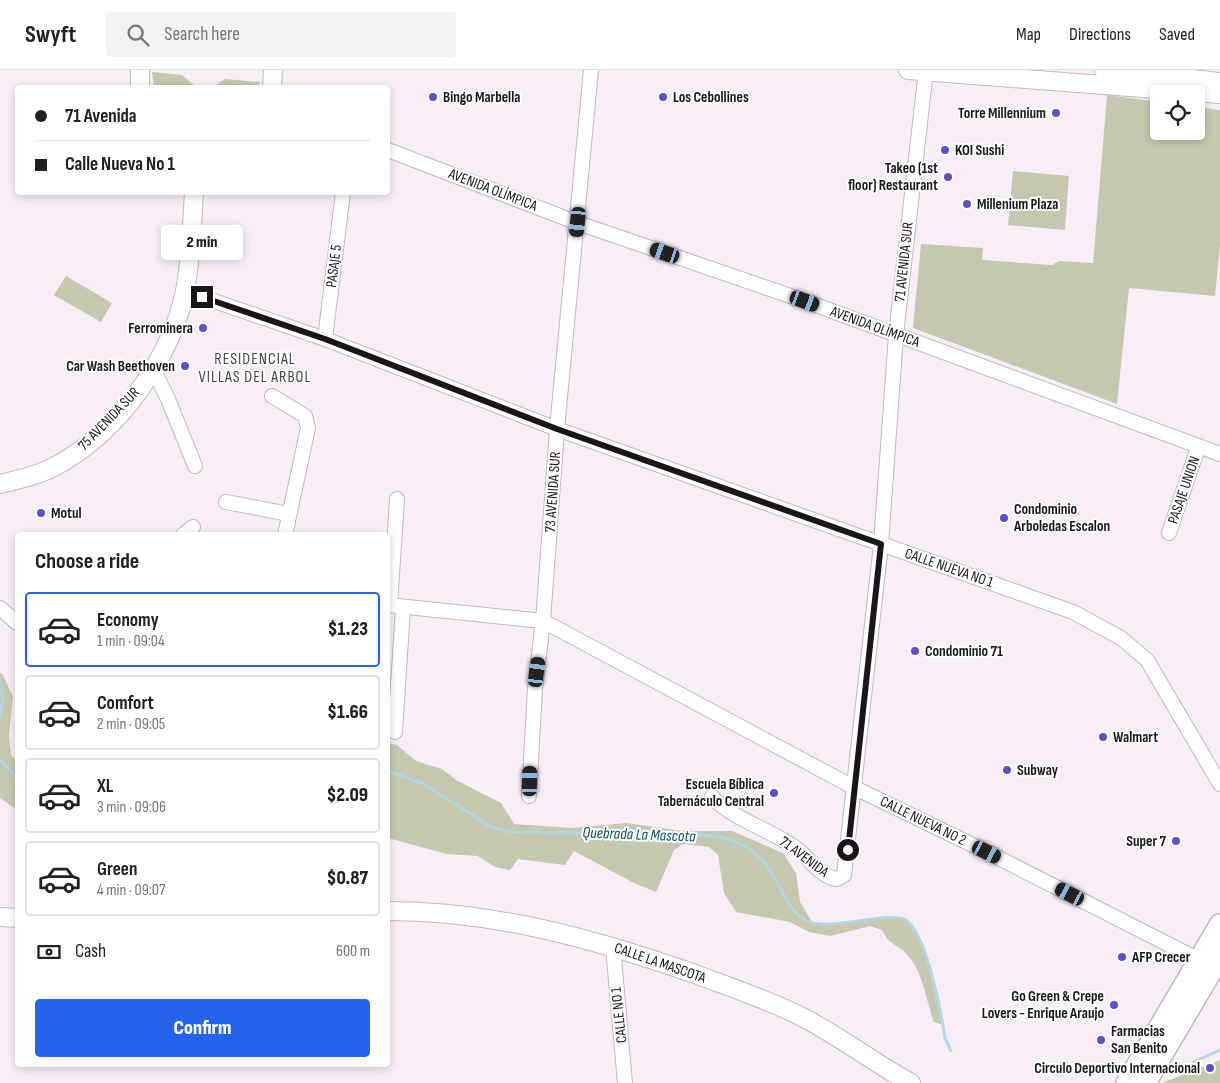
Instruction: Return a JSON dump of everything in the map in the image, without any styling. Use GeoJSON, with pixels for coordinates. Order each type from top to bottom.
{"type":"FeatureCollection","features":[{"type":"Feature","properties":{"kind":"highway"},"geometry":{"type":"LineString","coordinates":[[1127,1083],[1220,925]]}},
{"type":"Feature","properties":{"kind":"highway"},"geometry":{"type":"LineString","coordinates":[[1145,1083],[1220,956]]}},
{"type":"Feature","properties":{"kind":"main road"},"geometry":{"type":"LineString","coordinates":[[140,70],[140,85]]}},
{"type":"Feature","properties":{"kind":"main road"},"geometry":{"type":"LineString","coordinates":[[272,85],[273,70]]}},
{"type":"Feature","properties":{"kind":"main road"},"geometry":{"type":"LineString","coordinates":[[908,70],[1220,94]]}},
{"type":"Feature","properties":{"kind":"main road"},"geometry":{"type":"LineString","coordinates":[[1104,70],[1220,82]]}},
{"type":"Feature","properties":{"kind":"main road","name":"75 AVENIDA SUR"},"geometry":{"type":"LineString","coordinates":[[0,484],[42,472],[60,464],[80,451],[131,401],[153,369],[169,338],[185,291],[194,195]]}},
{"type":"Feature","properties":{"kind":"main road","name":"CALLE LA MASCOTA"},"geometry":{"type":"LineString","coordinates":[[390,911],[485,919],[555,930],[669,965],[773,1004],[823,1028],[911,1083]]}},
{"type":"Feature","properties":{"kind":"main road"},"geometry":{"type":"LineString","coordinates":[[0,916],[15,918]]}},
{"type":"Feature","properties":{"kind":"street"},"geometry":{"type":"LineString","coordinates":[[277,70],[280,85]]}},
{"type":"Feature","properties":{"kind":"street","name":"73 AVENIDA SUR"},"geometry":{"type":"LineString","coordinates":[[529,796],[535,689],[543,621],[557,429],[592,70]]}},
{"type":"Feature","properties":{"kind":"street","name":"71 AVENIDA SUR"},"geometry":{"type":"LineString","coordinates":[[881,544],[896,335],[926,71]]}},
{"type":"Feature","properties":{"kind":"street","name":"AVENIDA OLÍMPICA"},"geometry":{"type":"LineString","coordinates":[[390,151],[578,222],[1044,388],[1198,448],[1220,454]]}},
{"type":"Feature","properties":{"kind":"street","name":"PASAJE 5"},"geometry":{"type":"LineString","coordinates":[[325,339],[343,195]]}},
{"type":"Feature","properties":{"kind":"street","name":"CALLE NUEVA NO 1"},"geometry":{"type":"LineString","coordinates":[[185,291],[325,339],[557,429],[1073,612],[1121,638],[1148,660],[1220,784]]}},
{"type":"Feature","properties":{"kind":"street"},"geometry":{"type":"LineString","coordinates":[[153,369],[195,466]]}},
{"type":"Feature","properties":{"kind":"street"},"geometry":{"type":"LineString","coordinates":[[272,396],[304,416],[308,428],[286,532]]}},
{"type":"Feature","properties":{"kind":"street","name":"PASAJE UNION"},"geometry":{"type":"LineString","coordinates":[[1169,533],[1198,448]]}},
{"type":"Feature","properties":{"kind":"street"},"geometry":{"type":"LineString","coordinates":[[395,732],[394,606],[397,499]]}},
{"type":"Feature","properties":{"kind":"street"},"geometry":{"type":"LineString","coordinates":[[226,502],[289,514]]}},
{"type":"Feature","properties":{"kind":"street","name":"71 AVENIDA"},"geometry":{"type":"LineString","coordinates":[[712,797],[726,811],[781,838],[808,857],[828,876],[837,879],[843,877],[846,868],[881,544]]}},
{"type":"Feature","properties":{"kind":"street"},"geometry":{"type":"LineString","coordinates":[[394,606],[543,621]]}},
{"type":"Feature","properties":{"kind":"street"},"geometry":{"type":"LineString","coordinates":[[0,608],[15,621]]}},
{"type":"Feature","properties":{"kind":"street","name":"CALLE NUEVA NO 2"},"geometry":{"type":"LineString","coordinates":[[543,621],[855,788],[996,856],[1198,960]]}},
{"type":"Feature","properties":{"kind":"street","name":"CALLE NO 1"},"geometry":{"type":"LineString","coordinates":[[612,947],[625,1083]]}},
{"type":"Feature","properties":{"kind":"green space"},"geometry":{"type":"Polygon","coordinates":[[[152,72],[182,75],[194,85],[154,85],[152,72]]]}},
{"type":"Feature","properties":{"kind":"green space"},"geometry":{"type":"Polygon","coordinates":[[[225,79],[260,82],[259,85],[216,85],[225,79]]]}},
{"type":"Feature","properties":{"kind":"green space"},"geometry":{"type":"Polygon","coordinates":[[[1107,95],[1150,101],[1150,140],[1205,140],[1205,108],[1220,110],[1220,245],[1215,296],[1129,288],[1117,404],[913,328],[921,244],[983,248],[982,260],[1052,265],[1059,261],[1093,263],[1107,95]]]}},
{"type":"Feature","properties":{"kind":"green space"},"geometry":{"type":"Polygon","coordinates":[[[1013,171],[1069,176],[1065,230],[1008,225],[1013,171]]]}},
{"type":"Feature","properties":{"kind":"green space"},"geometry":{"type":"Polygon","coordinates":[[[66,276],[112,303],[101,322],[54,295],[66,276]]]}},
{"type":"Feature","properties":{"kind":"green space"},"geometry":{"type":"Polygon","coordinates":[[[0,673],[3,675],[13,697],[9,735],[11,755],[15,760],[15,809],[0,798],[0,673]]]}},
{"type":"Feature","properties":{"kind":"green space"},"geometry":{"type":"Polygon","coordinates":[[[390,743],[397,745],[416,761],[442,769],[456,780],[501,803],[514,824],[572,828],[626,823],[683,831],[732,831],[783,853],[796,873],[800,902],[813,923],[853,923],[892,916],[906,920],[923,943],[943,1025],[934,1022],[914,964],[906,953],[888,940],[882,930],[870,926],[830,936],[809,932],[790,922],[736,912],[724,893],[718,855],[709,847],[683,844],[674,850],[656,892],[634,883],[574,851],[565,865],[518,859],[510,870],[495,867],[478,856],[447,854],[390,839],[390,743]]]}},
{"type":"Feature","properties":{"kind":"green space","name":"Circulo Deportivo Internacional"},"geometry":{"type":"Polygon","coordinates":[[[1220,1060],[1220,1083],[1162,1083],[1218,1061],[1220,1060]]]}},
{"type":"Feature","properties":{"kind":"waterway","name":"Quebrada La Mascota"},"geometry":{"type":"LineString","coordinates":[[0,682],[3,699],[0,717]]}},
{"type":"Feature","properties":{"kind":"waterway","name":"Quebrada La Mascota"},"geometry":{"type":"LineString","coordinates":[[0,760],[15,776]]}},
{"type":"Feature","properties":{"kind":"waterway","name":"Quebrada La Mascota"},"geometry":{"type":"LineString","coordinates":[[390,772],[424,784],[491,827],[511,832],[684,834],[713,836],[734,841],[750,849],[762,860],[770,870],[790,905],[804,919],[813,923],[835,924],[889,918],[906,920],[914,928],[927,957],[945,1038],[951,1051]]}},
{"type":"Feature","properties":{"kind":"waterway","name":"Quebrada La Mascota"},"geometry":{"type":"LineString","coordinates":[[1193,1062],[1220,1050]]}},
{"type":"Feature","properties":{"kind":"place","name":"Bingo Marbella"},"geometry":{"type":"Point","coordinates":[433,97]}},
{"type":"Feature","properties":{"kind":"place","name":"Los Cebollines"},"geometry":{"type":"Point","coordinates":[663,97]}},
{"type":"Feature","properties":{"kind":"place","name":"Torre Millennium"},"geometry":{"type":"Point","coordinates":[1056,113]}},
{"type":"Feature","properties":{"kind":"place","name":"KOI Sushi"},"geometry":{"type":"Point","coordinates":[945,150]}},
{"type":"Feature","properties":{"kind":"place","name":"Takeo (1st floor) Restaurant"},"geometry":{"type":"Point","coordinates":[948,177]}},
{"type":"Feature","properties":{"kind":"place","name":"Millenium Plaza"},"geometry":{"type":"Point","coordinates":[967,204]}},
{"type":"Feature","properties":{"kind":"place","name":"Ferrominera"},"geometry":{"type":"Point","coordinates":[203,328]}},
{"type":"Feature","properties":{"kind":"place","name":"Car Wash Beethoven"},"geometry":{"type":"Point","coordinates":[185,366]}},
{"type":"Feature","properties":{"kind":"place","name":"Motul"},"geometry":{"type":"Point","coordinates":[41,513]}},
{"type":"Feature","properties":{"kind":"place","name":"Condominio Arboledas Escalon"},"geometry":{"type":"Point","coordinates":[1004,518]}},
{"type":"Feature","properties":{"kind":"place","name":"Condominio 71"},"geometry":{"type":"Point","coordinates":[915,651]}},
{"type":"Feature","properties":{"kind":"place","name":"Walmart"},"geometry":{"type":"Point","coordinates":[1103,737]}},
{"type":"Feature","properties":{"kind":"place","name":"Subway"},"geometry":{"type":"Point","coordinates":[1007,770]}},
{"type":"Feature","properties":{"kind":"place","name":"Escuela Bíblica Tabernáculo Central"},"geometry":{"type":"Point","coordinates":[774,793]}},
{"type":"Feature","properties":{"kind":"place","name":"Super 7"},"geometry":{"type":"Point","coordinates":[1176,841]}},
{"type":"Feature","properties":{"kind":"place","name":"AFP Crecer"},"geometry":{"type":"Point","coordinates":[1122,957]}},
{"type":"Feature","properties":{"kind":"place","name":"Go Green & Crepe Lovers - Enrique Araujo"},"geometry":{"type":"Point","coordinates":[1114,1005]}},
{"type":"Feature","properties":{"kind":"place","name":"Farmacias San Benito"},"geometry":{"type":"Point","coordinates":[1101,1040]}},
{"type":"Feature","properties":{"kind":"place","name":"Circulo Deportivo Internacional"},"geometry":{"type":"Point","coordinates":[1210,1068]}},
{"type":"Feature","properties":{"kind":"district","name":"RESIDENCIAL VILLAS DEL ARBOL"},"geometry":{"type":"Point","coordinates":[255,368]}},
{"type":"Feature","properties":{"kind":"route"},"geometry":{"type":"LineString","coordinates":[[202,297],[325,339],[557,429],[881,544],[848,850]]}}]}
